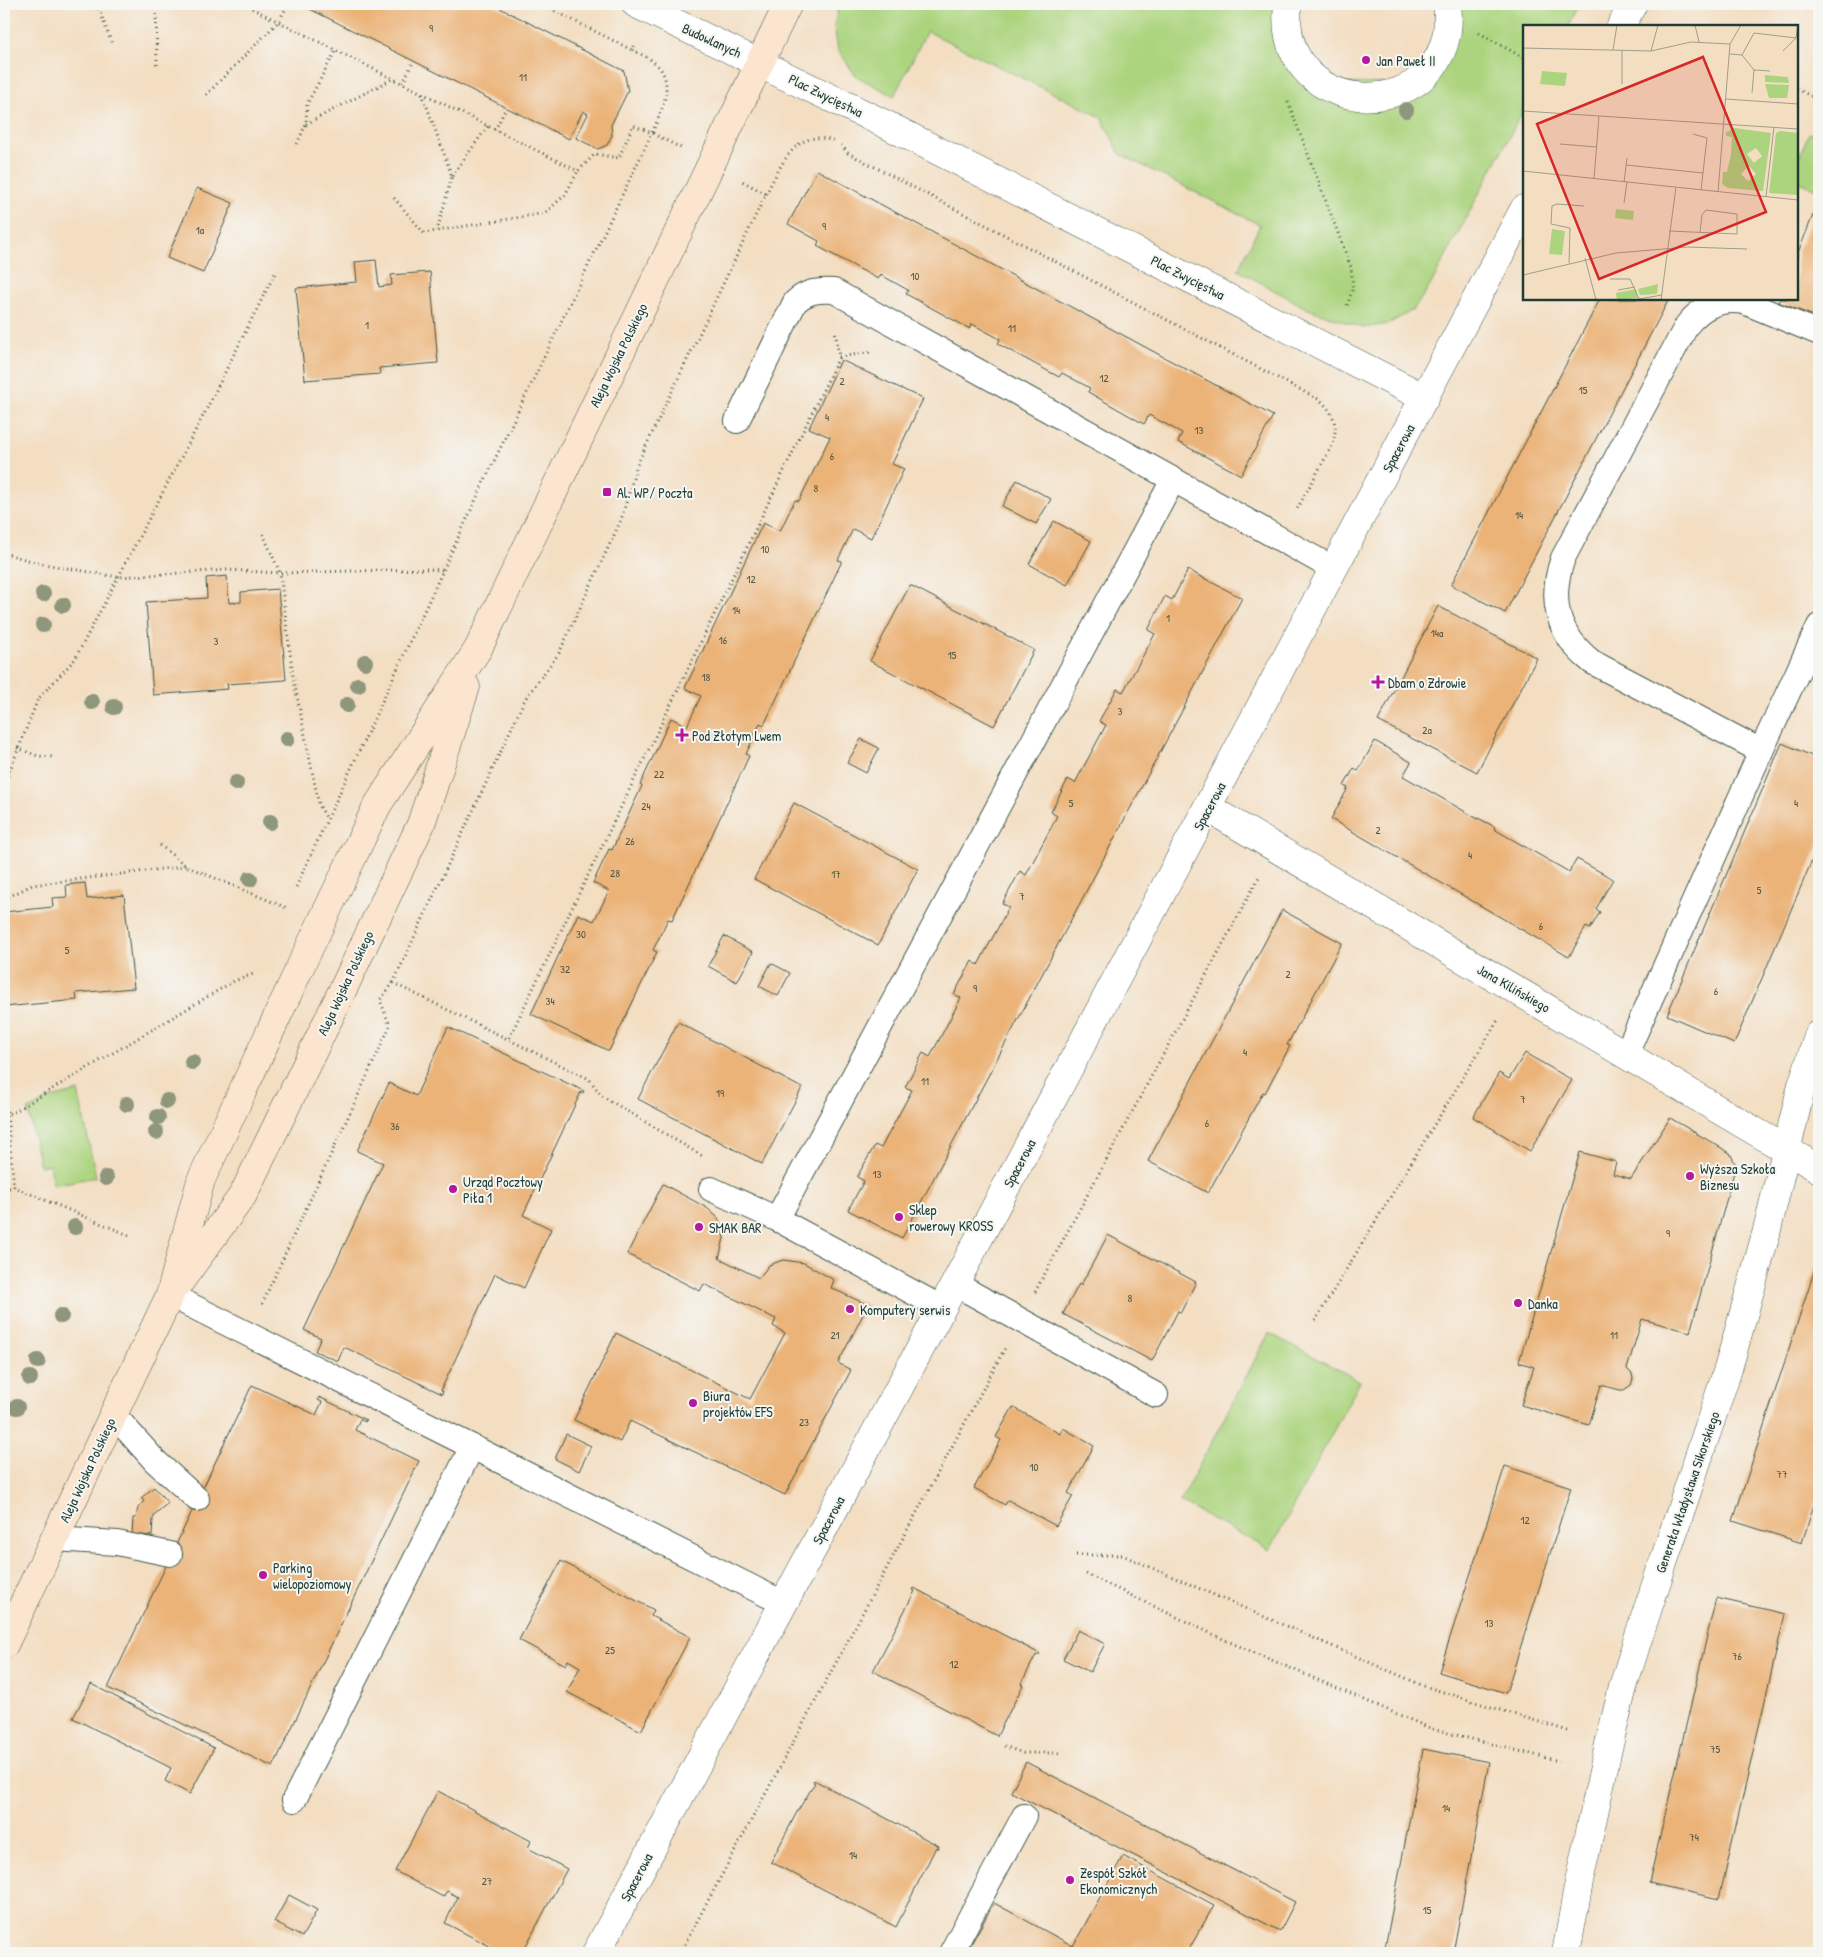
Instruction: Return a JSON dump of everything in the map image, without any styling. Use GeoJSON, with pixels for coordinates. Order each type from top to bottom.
{"type":"FeatureCollection","features":[{"type":"Feature","properties":{"kind":"main road","name":"Aleja Wojska Polskiego"},"geometry":{"type":"LineString","coordinates":[[4,1645],[170,1295],[201,1180],[256,1059],[377,806],[478,650],[788,4]]}},
{"type":"Feature","properties":{"kind":"main road","name":"Aleja Wojska Polskiego"},"geometry":{"type":"LineString","coordinates":[[170,1295],[243,1195],[346,983],[421,824],[478,650]]}},
{"type":"Feature","properties":{"kind":"street"},"geometry":{"type":"LineString","coordinates":[[1288,4],[1288,32],[1302,64],[1328,88],[1344,94],[1362,97],[1380,96],[1397,92],[1420,78],[1432,66],[1447,34],[1447,10]]}},
{"type":"Feature","properties":{"kind":"street"},"geometry":{"type":"LineString","coordinates":[[1622,25],[1632,4]]}},
{"type":"Feature","properties":{"kind":"street","name":"Budowlanych"},"geometry":{"type":"LineString","coordinates":[[644,7],[760,62]]}},
{"type":"Feature","properties":{"kind":"street","name":"Plac Zwycięstwa"},"geometry":{"type":"LineString","coordinates":[[760,62],[1326,346],[1425,398]]}},
{"type":"Feature","properties":{"kind":"street"},"geometry":{"type":"LineString","coordinates":[[1425,398],[1523,211]]}},
{"type":"Feature","properties":{"kind":"street","name":"Spacerowa"},"geometry":{"type":"LineString","coordinates":[[596,1953],[955,1284],[1425,398]]}},
{"type":"Feature","properties":{"kind":"street","name":"Jana Kilińskiego"},"geometry":{"type":"LineString","coordinates":[[1208,808],[1787,1148],[1819,1169]]}},
{"type":"Feature","properties":{"kind":"street","name":"Generała Władysława Sikorskiego"},"geometry":{"type":"LineString","coordinates":[[1566,1953],[1579,1882],[1623,1687],[1728,1369],[1766,1234],[1802,1085],[1819,1034]]}},
{"type":"Feature","properties":{"kind":"lane"},"geometry":{"type":"LineString","coordinates":[[737,420],[795,302],[801,296],[814,291],[834,291],[1334,569]]}},
{"type":"Feature","properties":{"kind":"lane"},"geometry":{"type":"LineString","coordinates":[[1761,751],[1592,662],[1580,652],[1569,640],[1557,611],[1555,594],[1557,574],[1563,558],[1694,316],[1711,304],[1720,301],[1736,300],[1819,333]]}},
{"type":"Feature","properties":{"kind":"lane"},"geometry":{"type":"LineString","coordinates":[[777,1219],[1173,480]]}},
{"type":"Feature","properties":{"kind":"lane"},"geometry":{"type":"LineString","coordinates":[[1626,1054],[1819,626]]}},
{"type":"Feature","properties":{"kind":"lane"},"geometry":{"type":"LineString","coordinates":[[711,1189],[777,1219],[942,1308]]}},
{"type":"Feature","properties":{"kind":"lane"},"geometry":{"type":"LineString","coordinates":[[955,1284],[1156,1394]]}},
{"type":"Feature","properties":{"kind":"lane"},"geometry":{"type":"LineString","coordinates":[[170,1295],[783,1603]]}},
{"type":"Feature","properties":{"kind":"lane"},"geometry":{"type":"LineString","coordinates":[[113,1414],[155,1461],[196,1499]]}},
{"type":"Feature","properties":{"kind":"lane"},"geometry":{"type":"LineString","coordinates":[[294,1800],[472,1447]]}},
{"type":"Feature","properties":{"kind":"lane"},"geometry":{"type":"LineString","coordinates":[[54,1539],[116,1543],[170,1554]]}},
{"type":"Feature","properties":{"kind":"lane"},"geometry":{"type":"LineString","coordinates":[[951,1953],[1024,1816]]}},
{"type":"Feature","properties":{"kind":"path"},"geometry":{"type":"LineString","coordinates":[[97,4],[112,44]]}},
{"type":"Feature","properties":{"kind":"path"},"geometry":{"type":"LineString","coordinates":[[156,4],[157,68]]}},
{"type":"Feature","properties":{"kind":"path"},"geometry":{"type":"LineString","coordinates":[[243,4],[578,171]]}},
{"type":"Feature","properties":{"kind":"path"},"geometry":{"type":"LineString","coordinates":[[206,95],[278,21],[288,4]]}},
{"type":"Feature","properties":{"kind":"path"},"geometry":{"type":"LineString","coordinates":[[394,198],[424,233],[545,213],[565,195],[578,171],[595,154],[619,158],[634,125],[652,133],[665,100],[664,78],[660,68],[650,59],[541,4]]}},
{"type":"Feature","properties":{"kind":"path"},"geometry":{"type":"LineString","coordinates":[[632,50],[644,7]]}},
{"type":"Feature","properties":{"kind":"path"},"geometry":{"type":"LineString","coordinates":[[1447,10],[1523,57]]}},
{"type":"Feature","properties":{"kind":"path"},"geometry":{"type":"LineString","coordinates":[[297,144],[306,124],[307,104],[336,50]]}},
{"type":"Feature","properties":{"kind":"path"},"geometry":{"type":"LineString","coordinates":[[403,83],[413,62]]}},
{"type":"Feature","properties":{"kind":"path"},"geometry":{"type":"LineString","coordinates":[[306,124],[393,78]]}},
{"type":"Feature","properties":{"kind":"path"},"geometry":{"type":"LineString","coordinates":[[1798,90],[1819,100]]}},
{"type":"Feature","properties":{"kind":"path"},"geometry":{"type":"LineString","coordinates":[[422,93],[452,176]]}},
{"type":"Feature","properties":{"kind":"path"},"geometry":{"type":"LineString","coordinates":[[1285,94],[1351,267],[1353,288],[1346,309]]}},
{"type":"Feature","properties":{"kind":"path"},"geometry":{"type":"LineString","coordinates":[[495,130],[506,108]]}},
{"type":"Feature","properties":{"kind":"path"},"geometry":{"type":"LineString","coordinates":[[437,231],[452,176],[488,126]]}},
{"type":"Feature","properties":{"kind":"path"},"geometry":{"type":"LineString","coordinates":[[766,194],[785,159],[798,144],[809,138],[832,140],[842,145],[848,153],[1320,400],[1336,422],[1333,444],[1281,540]]}},
{"type":"Feature","properties":{"kind":"path"},"geometry":{"type":"LineString","coordinates":[[4,785],[17,748],[38,699],[75,659],[204,416],[276,271]]}},
{"type":"Feature","properties":{"kind":"path"},"geometry":{"type":"LineString","coordinates":[[509,1038],[839,357],[834,320],[834,291]]}},
{"type":"Feature","properties":{"kind":"path"},"geometry":{"type":"LineString","coordinates":[[263,534],[280,572],[294,676],[319,805],[328,820]]}},
{"type":"Feature","properties":{"kind":"path"},"geometry":{"type":"LineString","coordinates":[[4,553],[38,562],[118,577],[227,570],[280,572],[443,570]]}},
{"type":"Feature","properties":{"kind":"path"},"geometry":{"type":"LineString","coordinates":[[17,748],[38,756],[54,758]]}},
{"type":"Feature","properties":{"kind":"path"},"geometry":{"type":"LineString","coordinates":[[160,845],[186,866],[287,908]]}},
{"type":"Feature","properties":{"kind":"path"},"geometry":{"type":"LineString","coordinates":[[4,899],[32,885],[186,866]]}},
{"type":"Feature","properties":{"kind":"path"},"geometry":{"type":"LineString","coordinates":[[680,1953],[1264,869]]}},
{"type":"Feature","properties":{"kind":"path"},"geometry":{"type":"LineString","coordinates":[[5,1114],[12,1113],[234,981],[256,973]]}},
{"type":"Feature","properties":{"kind":"path"},"geometry":{"type":"LineString","coordinates":[[221,1320],[256,1318],[390,1026],[380,1000],[393,983],[509,1038],[589,1079],[602,1096],[703,1155],[711,1189]]}},
{"type":"Feature","properties":{"kind":"path"},"geometry":{"type":"LineString","coordinates":[[1316,1321],[1517,990]]}},
{"type":"Feature","properties":{"kind":"path"},"geometry":{"type":"LineString","coordinates":[[4,1081],[5,1114],[14,1187]]}},
{"type":"Feature","properties":{"kind":"path"},"geometry":{"type":"LineString","coordinates":[[4,1189],[14,1187],[131,1236]]}},
{"type":"Feature","properties":{"kind":"path"},"geometry":{"type":"LineString","coordinates":[[1076,1555],[1122,1555],[1424,1686],[1568,1730]]}},
{"type":"Feature","properties":{"kind":"path"},"geometry":{"type":"LineString","coordinates":[[1086,1574],[1225,1640],[1432,1729],[1559,1761]]}},
{"type":"Feature","properties":{"kind":"path"},"geometry":{"type":"LineString","coordinates":[[1004,1746],[1024,1753],[1060,1753]]}},
{"type":"Feature","properties":{"kind":"green space"},"geometry":{"type":"Polygon","coordinates":[[[839,4],[1288,4],[1321,83],[1413,84],[1447,4],[1580,4],[1569,25],[1523,25],[1523,111],[1430,286],[1413,310],[1388,324],[1363,328],[1308,309],[1238,270],[1260,225],[1120,154],[1101,117],[927,31],[894,96],[856,76],[838,50],[834,26],[839,4]]]}},
{"type":"Feature","properties":{"kind":"green space"},"geometry":{"type":"Polygon","coordinates":[[[1809,133],[1819,137],[1819,190],[1798,181],[1798,160],[1809,133]]]}},
{"type":"Feature","properties":{"kind":"green space"},"geometry":{"type":"Polygon","coordinates":[[[78,1091],[96,1177],[53,1185],[49,1165],[40,1166],[28,1110],[48,1099],[78,1091]]]}},
{"type":"Feature","properties":{"kind":"green space"},"geometry":{"type":"Polygon","coordinates":[[[1269,1333],[1360,1381],[1270,1550],[1180,1502],[1269,1333]]]}},
{"type":"Feature","properties":{"kind":"building"},"geometry":{"type":"Polygon","coordinates":[[[300,4],[492,4],[624,71],[628,91],[611,125],[612,135],[607,145],[598,149],[576,138],[588,114],[583,111],[569,139],[300,4]]]}},
{"type":"Feature","properties":{"kind":"building"},"geometry":{"type":"Polygon","coordinates":[[[817,170],[1273,416],[1241,475],[1178,442],[1182,433],[1149,415],[1144,424],[1088,392],[1090,388],[1062,373],[1059,377],[998,344],[1000,339],[972,324],[970,329],[906,294],[908,290],[881,275],[878,279],[817,246],[819,241],[788,224],[817,170]]]}},
{"type":"Feature","properties":{"kind":"building"},"geometry":{"type":"Polygon","coordinates":[[[197,188],[233,203],[203,273],[167,258],[197,188]]]}},
{"type":"Feature","properties":{"kind":"building"},"geometry":{"type":"Polygon","coordinates":[[[1813,215],[1819,217],[1819,318],[1778,302],[1779,300],[1798,300],[1798,252],[1813,215]]]}},
{"type":"Feature","properties":{"kind":"building"},"geometry":{"type":"Polygon","coordinates":[[[376,260],[379,287],[392,285],[391,275],[430,272],[438,363],[379,368],[380,374],[305,380],[296,288],[357,282],[355,262],[376,260]]]}},
{"type":"Feature","properties":{"kind":"building"},"geometry":{"type":"Polygon","coordinates":[[[1599,300],[1668,300],[1505,613],[1451,585],[1599,300]]]}},
{"type":"Feature","properties":{"kind":"building"},"geometry":{"type":"Polygon","coordinates":[[[841,360],[923,399],[892,464],[904,469],[871,538],[853,529],[838,560],[842,561],[764,725],[760,723],[746,754],[749,756],[672,920],[668,919],[653,950],[657,952],[609,1051],[531,1014],[578,914],[594,921],[609,891],[593,883],[609,849],[612,850],[671,718],[687,726],[701,696],[685,688],[763,523],[780,531],[795,500],[799,501],[830,437],[809,428],[841,360]]]}},
{"type":"Feature","properties":{"kind":"building"},"geometry":{"type":"Polygon","coordinates":[[[1017,480],[1051,499],[1036,524],[1002,506],[1017,480]]]}},
{"type":"Feature","properties":{"kind":"building"},"geometry":{"type":"Polygon","coordinates":[[[1054,521],[1091,541],[1067,585],[1029,564],[1054,521]]]}},
{"type":"Feature","properties":{"kind":"building"},"geometry":{"type":"Polygon","coordinates":[[[1188,570],[1242,598],[902,1238],[848,1210],[864,1181],[857,1177],[875,1145],[881,1148],[912,1090],[905,1087],[923,1053],[930,1057],[961,998],[954,994],[972,961],[978,965],[1009,907],[1002,904],[1020,871],[1026,875],[1057,816],[1051,812],[1068,779],[1075,783],[1106,725],[1099,721],[1117,689],[1123,692],[1155,634],[1148,630],[1165,596],[1172,600],[1188,570]]]}},
{"type":"Feature","properties":{"kind":"building"},"geometry":{"type":"Polygon","coordinates":[[[227,576],[229,603],[241,602],[241,592],[278,589],[286,680],[227,684],[228,689],[153,695],[146,602],[207,598],[206,578],[227,576]]]}},
{"type":"Feature","properties":{"kind":"building"},"geometry":{"type":"Polygon","coordinates":[[[910,585],[1034,650],[994,726],[870,661],[910,585]]]}},
{"type":"Feature","properties":{"kind":"building"},"geometry":{"type":"Polygon","coordinates":[[[1438,606],[1537,658],[1477,772],[1378,721],[1438,606]]]}},
{"type":"Feature","properties":{"kind":"building"},"geometry":{"type":"Polygon","coordinates":[[[861,739],[879,748],[866,773],[847,763],[861,739]]]}},
{"type":"Feature","properties":{"kind":"building"},"geometry":{"type":"Polygon","coordinates":[[[1375,741],[1411,762],[1403,776],[1495,827],[1494,829],[1569,872],[1577,859],[1613,879],[1596,909],[1600,912],[1590,929],[1586,927],[1569,957],[1331,819],[1348,788],[1344,786],[1354,768],[1358,771],[1375,741]]]}},
{"type":"Feature","properties":{"kind":"building"},"geometry":{"type":"Polygon","coordinates":[[[1782,743],[1819,759],[1819,844],[1734,1044],[1667,1015],[1782,743]]]}},
{"type":"Feature","properties":{"kind":"building"},"geometry":{"type":"Polygon","coordinates":[[[794,803],[918,869],[878,945],[754,879],[794,803]]]}},
{"type":"Feature","properties":{"kind":"building"},"geometry":{"type":"Polygon","coordinates":[[[85,883],[87,899],[124,895],[134,988],[76,993],[77,1000],[4,1007],[4,912],[53,907],[52,898],[67,897],[66,885],[85,883]]]}},
{"type":"Feature","properties":{"kind":"building"},"geometry":{"type":"Polygon","coordinates":[[[1282,910],[1342,943],[1287,1045],[1290,1046],[1265,1093],[1263,1092],[1208,1193],[1148,1161],[1282,910]]]}},
{"type":"Feature","properties":{"kind":"building"},"geometry":{"type":"Polygon","coordinates":[[[724,936],[753,952],[737,982],[708,966],[724,936]]]}},
{"type":"Feature","properties":{"kind":"building"},"geometry":{"type":"Polygon","coordinates":[[[771,963],[790,973],[778,996],[759,986],[771,963]]]}},
{"type":"Feature","properties":{"kind":"building"},"geometry":{"type":"Polygon","coordinates":[[[678,1022],[802,1088],[762,1164],[638,1099],[678,1022]]]}},
{"type":"Feature","properties":{"kind":"building","name":"Urząd Pocztowy Piła 1"},"geometry":{"type":"Polygon","coordinates":[[[448,1027],[584,1091],[583,1093],[581,1092],[523,1215],[551,1229],[524,1288],[495,1274],[441,1390],[443,1391],[442,1394],[344,1347],[338,1361],[315,1351],[321,1338],[304,1330],[383,1163],[357,1151],[389,1083],[416,1096],[448,1027]]]}},
{"type":"Feature","properties":{"kind":"building"},"geometry":{"type":"Polygon","coordinates":[[[1525,1053],[1572,1080],[1530,1151],[1473,1117],[1499,1073],[1509,1079],[1525,1053]]]}},
{"type":"Feature","properties":{"kind":"building"},"geometry":{"type":"Polygon","coordinates":[[[1670,1118],[1730,1153],[1736,1165],[1690,1332],[1642,1319],[1627,1369],[1632,1374],[1631,1385],[1624,1390],[1620,1390],[1601,1385],[1589,1425],[1521,1405],[1534,1367],[1519,1362],[1580,1152],[1616,1162],[1613,1174],[1631,1179],[1670,1118]]]}},
{"type":"Feature","properties":{"kind":"building"},"geometry":{"type":"Polygon","coordinates":[[[663,1184],[707,1208],[717,1217],[721,1224],[724,1238],[719,1258],[759,1278],[769,1265],[783,1260],[804,1263],[834,1280],[831,1288],[868,1305],[838,1363],[851,1370],[785,1495],[630,1421],[620,1442],[574,1420],[616,1333],[750,1399],[785,1333],[773,1326],[776,1319],[704,1284],[700,1291],[627,1254],[663,1184]]]}},
{"type":"Feature","properties":{"kind":"building"},"geometry":{"type":"Polygon","coordinates":[[[1108,1235],[1196,1282],[1181,1312],[1178,1311],[1152,1361],[1063,1314],[1108,1235]]]}},
{"type":"Feature","properties":{"kind":"building"},"geometry":{"type":"Polygon","coordinates":[[[1819,1256],[1819,1489],[1802,1543],[1733,1521],[1819,1256]]]}},
{"type":"Feature","properties":{"kind":"building","name":"Parking wielopoziomowy"},"geometry":{"type":"Polygon","coordinates":[[[252,1385],[316,1415],[322,1402],[318,1400],[319,1397],[366,1420],[365,1422],[360,1419],[355,1430],[419,1461],[273,1767],[108,1688],[252,1385]]]}},
{"type":"Feature","properties":{"kind":"building"},"geometry":{"type":"Polygon","coordinates":[[[1013,1407],[1060,1434],[1063,1428],[1094,1446],[1068,1493],[1073,1496],[1056,1526],[1008,1500],[1005,1505],[974,1488],[1001,1440],[996,1437],[1013,1407]]]}},
{"type":"Feature","properties":{"kind":"building"},"geometry":{"type":"Polygon","coordinates":[[[566,1434],[591,1446],[579,1471],[555,1459],[566,1434]]]}},
{"type":"Feature","properties":{"kind":"building"},"geometry":{"type":"Polygon","coordinates":[[[1505,1466],[1571,1487],[1506,1693],[1439,1672],[1505,1466]]]}},
{"type":"Feature","properties":{"kind":"building"},"geometry":{"type":"Polygon","coordinates":[[[154,1487],[168,1503],[156,1513],[153,1519],[152,1536],[132,1534],[133,1518],[136,1518],[138,1508],[144,1501],[141,1498],[154,1487]]]}},
{"type":"Feature","properties":{"kind":"building"},"geometry":{"type":"Polygon","coordinates":[[[561,1561],[654,1610],[651,1616],[690,1637],[641,1731],[567,1692],[580,1667],[568,1660],[566,1665],[519,1640],[561,1561]]]}},
{"type":"Feature","properties":{"kind":"building"},"geometry":{"type":"Polygon","coordinates":[[[914,1588],[1040,1654],[1036,1655],[997,1736],[873,1671],[915,1591],[913,1590],[914,1588]]]}},
{"type":"Feature","properties":{"kind":"building"},"geometry":{"type":"Polygon","coordinates":[[[1716,1598],[1785,1614],[1719,1899],[1649,1883],[1716,1598]]]}},
{"type":"Feature","properties":{"kind":"building"},"geometry":{"type":"Polygon","coordinates":[[[1078,1630],[1105,1644],[1090,1672],[1063,1659],[1078,1630]]]}},
{"type":"Feature","properties":{"kind":"building"},"geometry":{"type":"Polygon","coordinates":[[[91,1684],[214,1748],[190,1794],[165,1781],[171,1768],[73,1718],[91,1684]]]}},
{"type":"Feature","properties":{"kind":"building"},"geometry":{"type":"Polygon","coordinates":[[[1423,1749],[1489,1762],[1453,1953],[1384,1953],[1423,1749]]]}},
{"type":"Feature","properties":{"kind":"building"},"geometry":{"type":"Polygon","coordinates":[[[1026,1762],[1295,1902],[1280,1931],[1011,1792],[1026,1762]]]}},
{"type":"Feature","properties":{"kind":"building"},"geometry":{"type":"Polygon","coordinates":[[[814,1780],[939,1846],[938,1849],[936,1847],[896,1927],[771,1862],[797,1812],[815,1783],[813,1782],[814,1780]]]}},
{"type":"Feature","properties":{"kind":"building"},"geometry":{"type":"Polygon","coordinates":[[[438,1791],[531,1841],[528,1848],[567,1869],[522,1953],[503,1953],[445,1923],[458,1897],[447,1891],[443,1897],[395,1871],[438,1791]]]}},
{"type":"Feature","properties":{"kind":"building"},"geometry":{"type":"Polygon","coordinates":[[[1123,1856],[1214,1905],[1187,1953],[966,1953],[994,1903],[1073,1946],[1123,1856]]]}},
{"type":"Feature","properties":{"kind":"building"},"geometry":{"type":"Polygon","coordinates":[[[289,1895],[317,1910],[302,1937],[274,1922],[289,1895]]]}},
{"type":"Feature","properties":{"kind":"place","name":"Jan Paweł II"},"geometry":{"type":"Point","coordinates":[1366,60]}},
{"type":"Feature","properties":{"kind":"place","name":"Al. WP/ Poczta"},"geometry":{"type":"Point","coordinates":[607,492]}},
{"type":"Feature","properties":{"kind":"place","name":"Dbam o Zdrowie"},"geometry":{"type":"Point","coordinates":[1378,682]}},
{"type":"Feature","properties":{"kind":"place","name":"Pod Złotym Lwem"},"geometry":{"type":"Point","coordinates":[682,735]}},
{"type":"Feature","properties":{"kind":"place","name":"Wyższa Szkoła Biznesu"},"geometry":{"type":"Point","coordinates":[1690,1176]}},
{"type":"Feature","properties":{"kind":"place","name":"Urząd Pocztowy Piła 1"},"geometry":{"type":"Point","coordinates":[453,1189]}},
{"type":"Feature","properties":{"kind":"place","name":"Sklep rowerowy KROSS"},"geometry":{"type":"Point","coordinates":[899,1217]}},
{"type":"Feature","properties":{"kind":"place","name":"SMAK BAR"},"geometry":{"type":"Point","coordinates":[699,1227]}},
{"type":"Feature","properties":{"kind":"place","name":"Danka"},"geometry":{"type":"Point","coordinates":[1518,1303]}},
{"type":"Feature","properties":{"kind":"place","name":"Komputery serwis"},"geometry":{"type":"Point","coordinates":[850,1309]}},
{"type":"Feature","properties":{"kind":"place","name":"Biura projektów EFS"},"geometry":{"type":"Point","coordinates":[693,1403]}},
{"type":"Feature","properties":{"kind":"place","name":"Parking wielopoziomowy"},"geometry":{"type":"Point","coordinates":[263,1575]}},
{"type":"Feature","properties":{"kind":"place","name":"Zespół Szkół Ekonomicznych"},"geometry":{"type":"Point","coordinates":[1070,1880]}}]}
